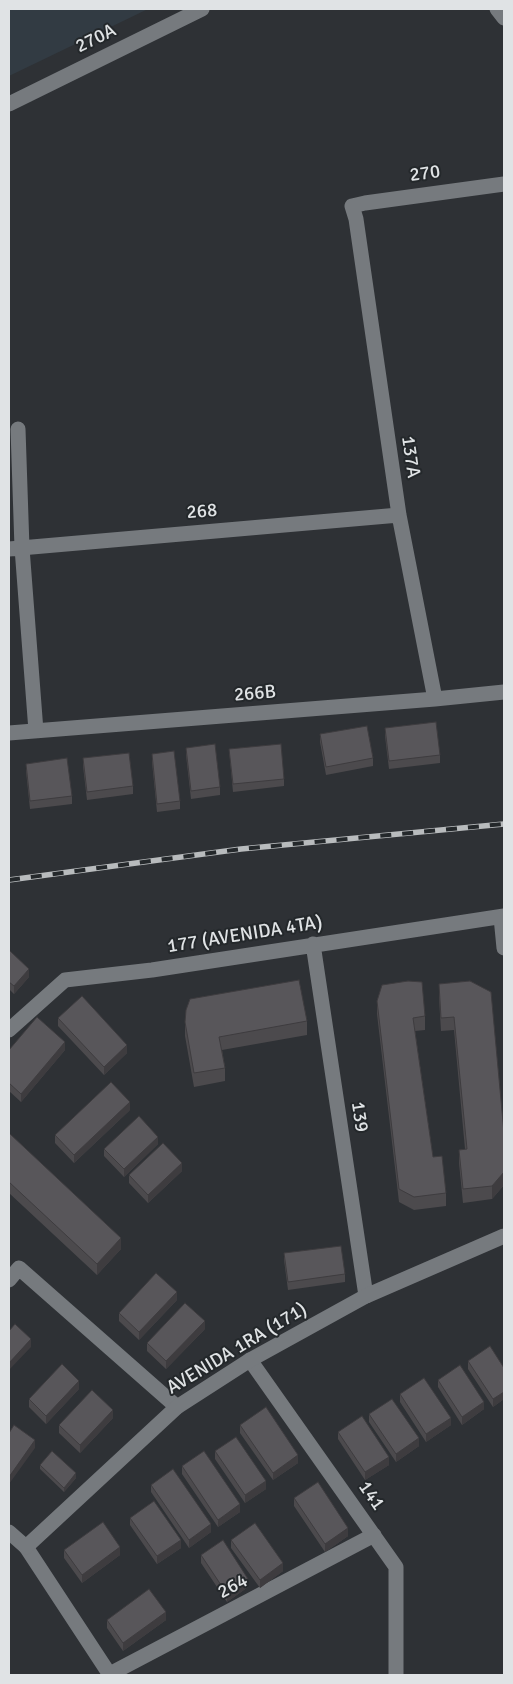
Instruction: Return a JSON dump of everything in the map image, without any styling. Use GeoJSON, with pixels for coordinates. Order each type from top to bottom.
{"type":"FeatureCollection","features":[{"type":"Feature","properties":{"kind":"street","name":"270A"},"geometry":{"type":"LineString","coordinates":[[9,104],[202,9]]}},
{"type":"Feature","properties":{"kind":"street"},"geometry":{"type":"LineString","coordinates":[[497,9],[504,18]]}},
{"type":"Feature","properties":{"kind":"street","name":"270"},"geometry":{"type":"LineString","coordinates":[[354,213],[365,203],[504,184]]}},
{"type":"Feature","properties":{"kind":"street","name":"137A"},"geometry":{"type":"LineString","coordinates":[[354,213],[399,515],[434,699]]}},
{"type":"Feature","properties":{"kind":"street"},"geometry":{"type":"LineString","coordinates":[[18,429],[15,548],[36,731]]}},
{"type":"Feature","properties":{"kind":"street","name":"268"},"geometry":{"type":"LineString","coordinates":[[15,548],[399,515]]}},
{"type":"Feature","properties":{"kind":"street","name":"266B"},"geometry":{"type":"LineString","coordinates":[[9,733],[504,692]]}},
{"type":"Feature","properties":{"kind":"street"},"geometry":{"type":"LineString","coordinates":[[502,916],[504,948]]}},
{"type":"Feature","properties":{"kind":"street","name":"177 (AVENIDA 4TA)"},"geometry":{"type":"LineString","coordinates":[[9,1030],[65,980],[152,970],[502,916]]}},
{"type":"Feature","properties":{"kind":"street","name":"139"},"geometry":{"type":"LineString","coordinates":[[314,944],[366,1296]]}},
{"type":"Feature","properties":{"kind":"street","name":"AVENIDA 1RA (171)"},"geometry":{"type":"LineString","coordinates":[[26,1546],[177,1407],[250,1360],[366,1296],[504,1236]]}},
{"type":"Feature","properties":{"kind":"street"},"geometry":{"type":"LineString","coordinates":[[9,1280],[20,1268],[177,1407]]}},
{"type":"Feature","properties":{"kind":"street","name":"141"},"geometry":{"type":"LineString","coordinates":[[250,1360],[396,1567],[396,1675]]}},
{"type":"Feature","properties":{"kind":"street"},"geometry":{"type":"LineString","coordinates":[[9,1532],[26,1546],[110,1675]]}},
{"type":"Feature","properties":{"kind":"street","name":"264"},"geometry":{"type":"LineString","coordinates":[[110,1675],[374,1535]]}},
{"type":"Feature","properties":{"kind":"shaded area"},"geometry":{"type":"Polygon","coordinates":[[[9,9],[148,9],[9,76],[9,9]]]}},
{"type":"Feature","properties":{"kind":"building"},"geometry":{"type":"Polygon","coordinates":[[[436,722],[440,755],[389,761],[385,728],[436,722]]]}},
{"type":"Feature","properties":{"kind":"building"},"geometry":{"type":"Polygon","coordinates":[[[367,726],[373,758],[326,767],[320,734],[367,726]]]}},
{"type":"Feature","properties":{"kind":"building"},"geometry":{"type":"Polygon","coordinates":[[[215,744],[220,787],[191,791],[186,748],[215,744]]]}},
{"type":"Feature","properties":{"kind":"building"},"geometry":{"type":"Polygon","coordinates":[[[281,744],[284,779],[233,784],[229,749],[281,744]]]}},
{"type":"Feature","properties":{"kind":"building"},"geometry":{"type":"Polygon","coordinates":[[[174,751],[180,801],[157,804],[152,754],[174,751]]]}},
{"type":"Feature","properties":{"kind":"building"},"geometry":{"type":"Polygon","coordinates":[[[129,753],[133,786],[87,792],[83,758],[129,753]]]}},
{"type":"Feature","properties":{"kind":"building"},"geometry":{"type":"Polygon","coordinates":[[[67,758],[72,796],[30,801],[26,764],[67,758]]]}},
{"type":"Feature","properties":{"kind":"building"},"geometry":{"type":"Polygon","coordinates":[[[9,950],[29,969],[14,986],[9,982],[9,950]]]}},
{"type":"Feature","properties":{"kind":"building"},"geometry":{"type":"Polygon","coordinates":[[[299,980],[307,1021],[219,1037],[225,1068],[194,1073],[185,1022],[186,1010],[190,999],[299,980]]]}},
{"type":"Feature","properties":{"kind":"building"},"geometry":{"type":"Polygon","coordinates":[[[408,981],[422,982],[425,1016],[413,1018],[433,1157],[442,1156],[446,1193],[414,1197],[399,1189],[377,1001],[382,985],[408,981]]]}},
{"type":"Feature","properties":{"kind":"building"},"geometry":{"type":"Polygon","coordinates":[[[470,981],[491,992],[504,1133],[504,1172],[492,1186],[463,1189],[459,1150],[467,1149],[454,1017],[441,1018],[439,984],[470,981]]]}},
{"type":"Feature","properties":{"kind":"building"},"geometry":{"type":"Polygon","coordinates":[[[82,996],[127,1045],[104,1067],[58,1018],[82,996]]]}},
{"type":"Feature","properties":{"kind":"building"},"geometry":{"type":"Polygon","coordinates":[[[37,1017],[65,1042],[21,1094],[9,1083],[9,1050],[37,1017]]]}},
{"type":"Feature","properties":{"kind":"building"},"geometry":{"type":"Polygon","coordinates":[[[111,1082],[130,1102],[74,1155],[55,1135],[111,1082]]]}},
{"type":"Feature","properties":{"kind":"building"},"geometry":{"type":"Polygon","coordinates":[[[139,1116],[158,1137],[124,1169],[104,1149],[139,1116]]]}},
{"type":"Feature","properties":{"kind":"building"},"geometry":{"type":"Polygon","coordinates":[[[9,1133],[121,1238],[97,1264],[9,1182],[9,1133]]]}},
{"type":"Feature","properties":{"kind":"building"},"geometry":{"type":"Polygon","coordinates":[[[163,1143],[182,1163],[148,1195],[129,1175],[163,1143]]]}},
{"type":"Feature","properties":{"kind":"building"},"geometry":{"type":"Polygon","coordinates":[[[341,1246],[345,1274],[288,1282],[284,1253],[341,1246]]]}},
{"type":"Feature","properties":{"kind":"building"},"geometry":{"type":"Polygon","coordinates":[[[156,1273],[177,1292],[139,1332],[119,1313],[156,1273]]]}},
{"type":"Feature","properties":{"kind":"building"},"geometry":{"type":"Polygon","coordinates":[[[185,1303],[205,1321],[166,1361],[147,1343],[185,1303]]]}},
{"type":"Feature","properties":{"kind":"building"},"geometry":{"type":"Polygon","coordinates":[[[15,1324],[31,1339],[9,1363],[9,1331],[15,1324]]]}},
{"type":"Feature","properties":{"kind":"building"},"geometry":{"type":"Polygon","coordinates":[[[490,1346],[504,1368],[504,1392],[493,1399],[468,1361],[490,1346]]]}},
{"type":"Feature","properties":{"kind":"building"},"geometry":{"type":"Polygon","coordinates":[[[62,1364],[79,1381],[46,1416],[29,1399],[62,1364]]]}},
{"type":"Feature","properties":{"kind":"building"},"geometry":{"type":"Polygon","coordinates":[[[460,1365],[484,1402],[462,1417],[438,1380],[460,1365]]]}},
{"type":"Feature","properties":{"kind":"building"},"geometry":{"type":"Polygon","coordinates":[[[424,1378],[451,1418],[426,1434],[400,1394],[424,1378]]]}},
{"type":"Feature","properties":{"kind":"building"},"geometry":{"type":"Polygon","coordinates":[[[92,1390],[113,1410],[80,1445],[59,1425],[92,1390]]]}},
{"type":"Feature","properties":{"kind":"building"},"geometry":{"type":"Polygon","coordinates":[[[392,1399],[419,1438],[396,1454],[369,1414],[392,1399]]]}},
{"type":"Feature","properties":{"kind":"building"},"geometry":{"type":"Polygon","coordinates":[[[266,1407],[298,1455],[273,1473],[240,1425],[266,1407]]]}},
{"type":"Feature","properties":{"kind":"building"},"geometry":{"type":"Polygon","coordinates":[[[362,1416],[389,1457],[365,1472],[338,1432],[362,1416]]]}},
{"type":"Feature","properties":{"kind":"building"},"geometry":{"type":"Polygon","coordinates":[[[14,1425],[35,1440],[9,1477],[9,1433],[14,1425]]]}},
{"type":"Feature","properties":{"kind":"building"},"geometry":{"type":"Polygon","coordinates":[[[236,1437],[266,1481],[245,1495],[215,1451],[236,1437]]]}},
{"type":"Feature","properties":{"kind":"building"},"geometry":{"type":"Polygon","coordinates":[[[52,1451],[76,1473],[64,1488],[40,1465],[52,1451]]]}},
{"type":"Feature","properties":{"kind":"building"},"geometry":{"type":"Polygon","coordinates":[[[204,1451],[240,1504],[218,1520],[182,1466],[204,1451]]]}},
{"type":"Feature","properties":{"kind":"building"},"geometry":{"type":"Polygon","coordinates":[[[173,1469],[211,1524],[189,1540],[151,1485],[173,1469]]]}},
{"type":"Feature","properties":{"kind":"building"},"geometry":{"type":"Polygon","coordinates":[[[318,1482],[348,1528],[325,1544],[294,1498],[318,1482]]]}},
{"type":"Feature","properties":{"kind":"building"},"geometry":{"type":"Polygon","coordinates":[[[154,1501],[181,1540],[157,1556],[130,1518],[154,1501]]]}},
{"type":"Feature","properties":{"kind":"building"},"geometry":{"type":"Polygon","coordinates":[[[103,1522],[120,1547],[82,1575],[64,1550],[103,1522]]]}},
{"type":"Feature","properties":{"kind":"building"},"geometry":{"type":"Polygon","coordinates":[[[255,1523],[283,1563],[260,1580],[231,1540],[255,1523]]]}},
{"type":"Feature","properties":{"kind":"building"},"geometry":{"type":"Polygon","coordinates":[[[223,1540],[248,1579],[227,1594],[201,1555],[223,1540]]]}},
{"type":"Feature","properties":{"kind":"building"},"geometry":{"type":"Polygon","coordinates":[[[149,1589],[166,1612],[123,1643],[107,1620],[149,1589]]]}},
{"type":"Feature","properties":{"kind":"railway"},"geometry":{"type":"LineString","coordinates":[[9,880],[241,849],[504,824]]}}]}
